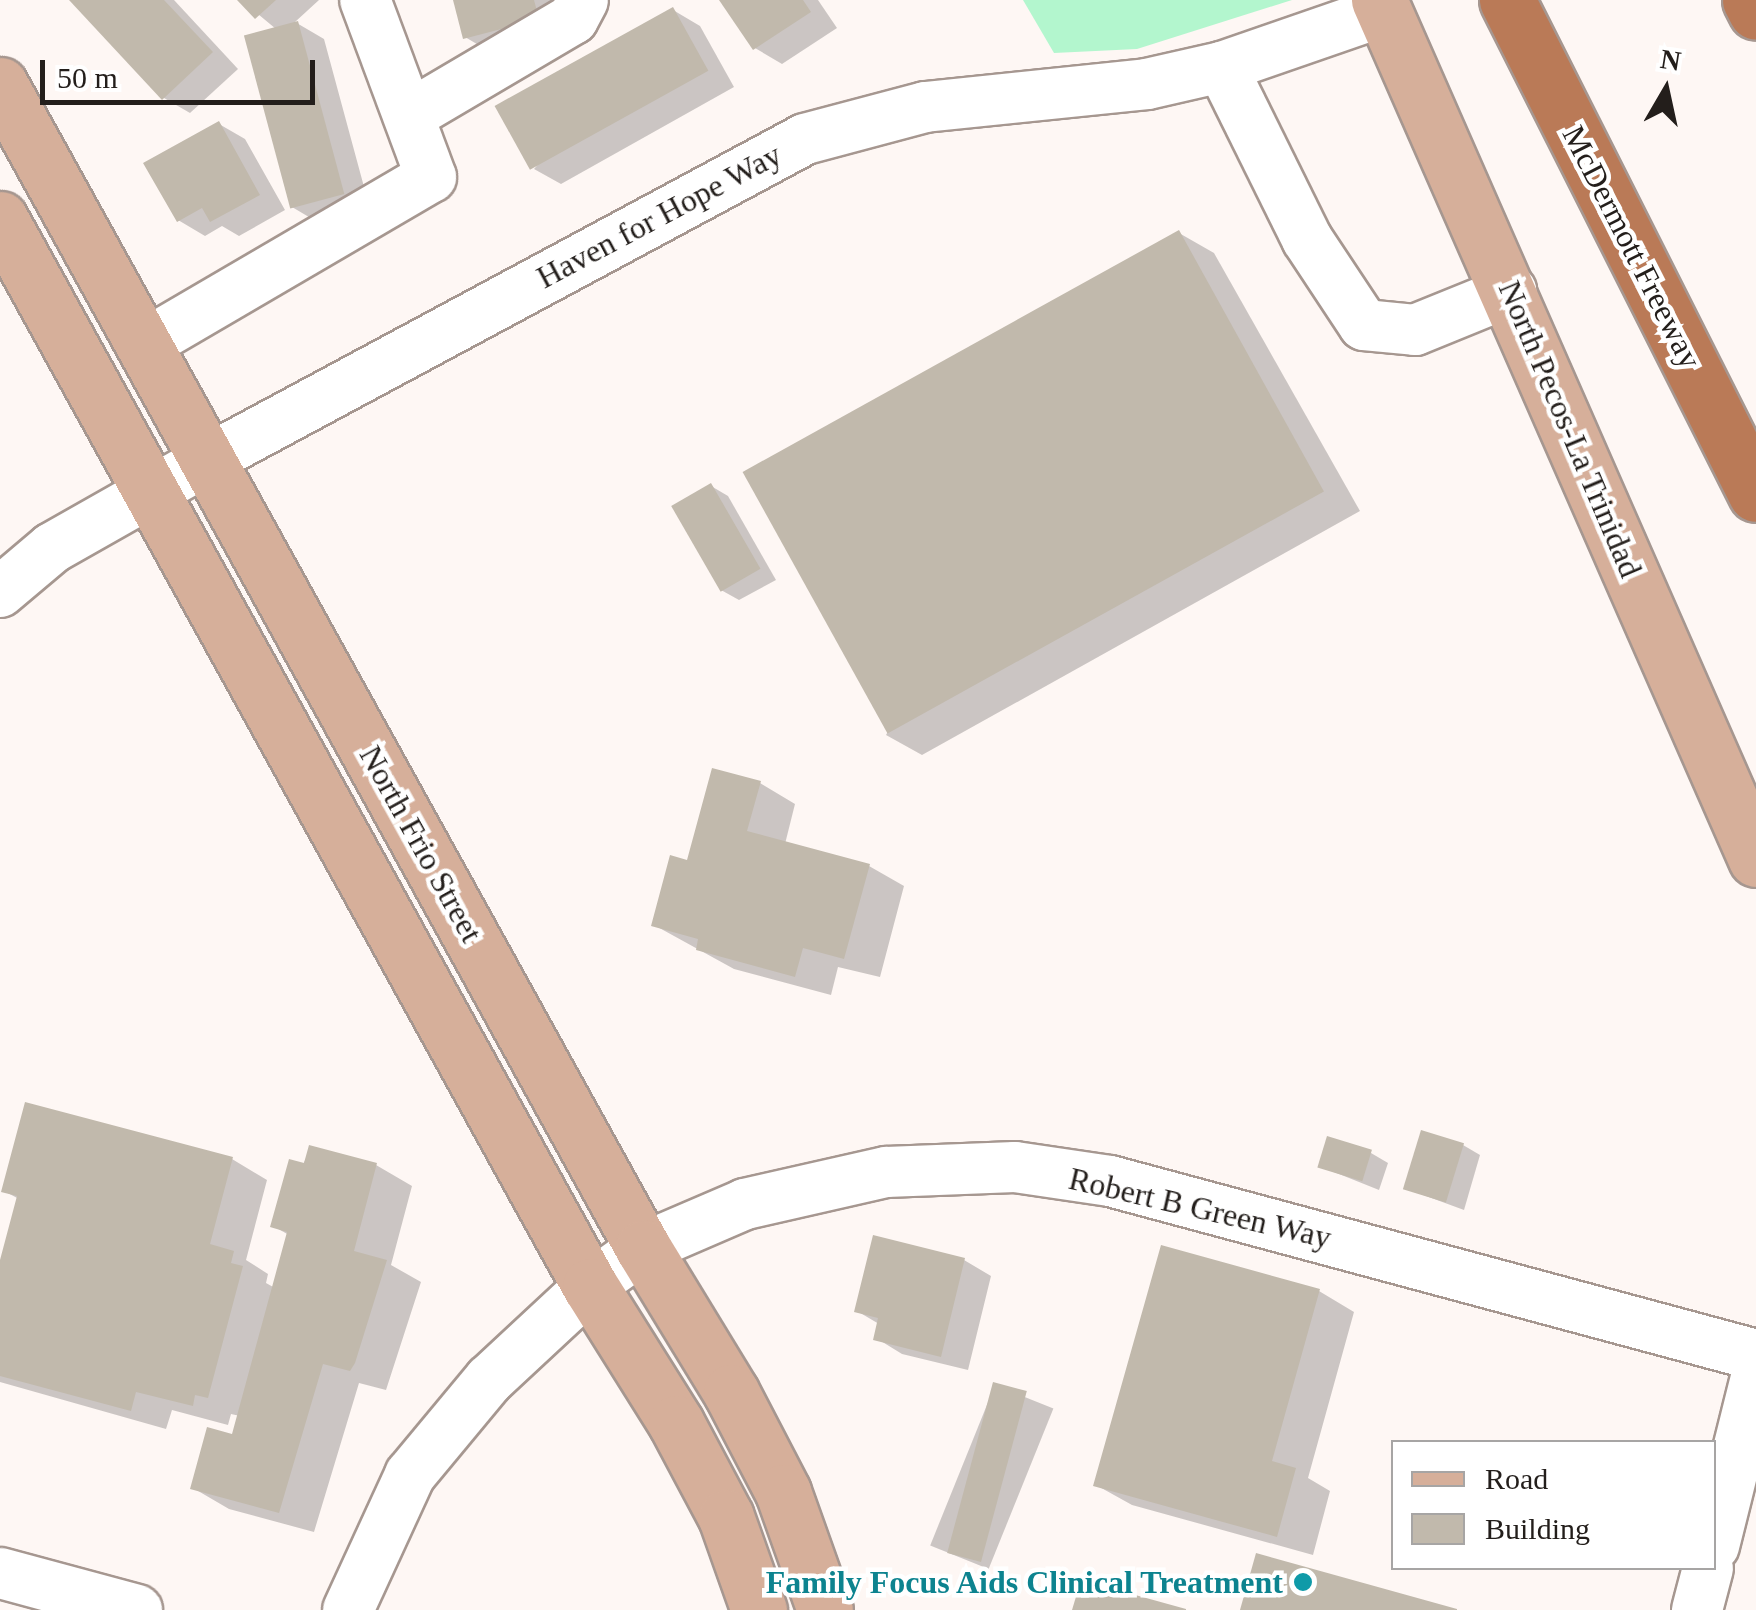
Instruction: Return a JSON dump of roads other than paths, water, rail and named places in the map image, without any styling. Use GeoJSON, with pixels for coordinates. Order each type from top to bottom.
{"type":"FeatureCollection","features":[{"type":"Feature","properties":{"kind":"highway","name":"McDermott Freeway"},"geometry":{"type":"LineString","coordinates":[[1507,0],[1756,494]]}},
{"type":"Feature","properties":{"kind":"highway"},"geometry":{"type":"LineString","coordinates":[[1750,0],[1756,12]]}},
{"type":"Feature","properties":{"kind":"main road","name":"North Pecos-La Trinidad"},"geometry":{"type":"LineString","coordinates":[[1381,6],[1510,291],[1756,859]]}},
{"type":"Feature","properties":{"kind":"main road","name":"North Frio Street"},"geometry":{"type":"LineString","coordinates":[[0,85],[643,1248],[783,1492],[825,1610]]}},
{"type":"Feature","properties":{"kind":"main road","name":"North Frio Street"},"geometry":{"type":"LineString","coordinates":[[0,219],[590,1286],[701,1470],[759,1610]]}},
{"type":"Feature","properties":{"kind":"street"},"geometry":{"type":"LineString","coordinates":[[145,344],[430,177],[364,0]]}},
{"type":"Feature","properties":{"kind":"street"},"geometry":{"type":"LineString","coordinates":[[410,115],[573,19],[584,0]]}},
{"type":"Feature","properties":{"kind":"street","name":"Haven for Hope Way"},"geometry":{"type":"LineString","coordinates":[[0,592],[52,548],[209,458],[805,139],[925,107],[1147,84],[1222,67],[1381,6]]}},
{"type":"Feature","properties":{"kind":"street"},"geometry":{"type":"LineString","coordinates":[[1222,67],[1307,239],[1364,324],[1415,330],[1510,291]]}},
{"type":"Feature","properties":{"kind":"street","name":"Robert B Green Way"},"geometry":{"type":"LineString","coordinates":[[348,1610],[410,1475],[490,1380],[590,1286],[643,1248],[745,1204],[886,1172],[1016,1167],[1200,1202],[1756,1355]]}},
{"type":"Feature","properties":{"kind":"street"},"geometry":{"type":"LineString","coordinates":[[1716,1538],[1756,1378]]}},
{"type":"Feature","properties":{"kind":"street"},"geometry":{"type":"LineString","coordinates":[[1698,1610],[1708,1570]]}},
{"type":"Feature","properties":{"kind":"street"},"geometry":{"type":"LineString","coordinates":[[0,1572],[137,1610]]}},
{"type":"Feature","properties":{"kind":"place","name":"Family Focus Aids Clinical Treatment"},"geometry":{"type":"Point","coordinates":[1303,1582]}}]}
